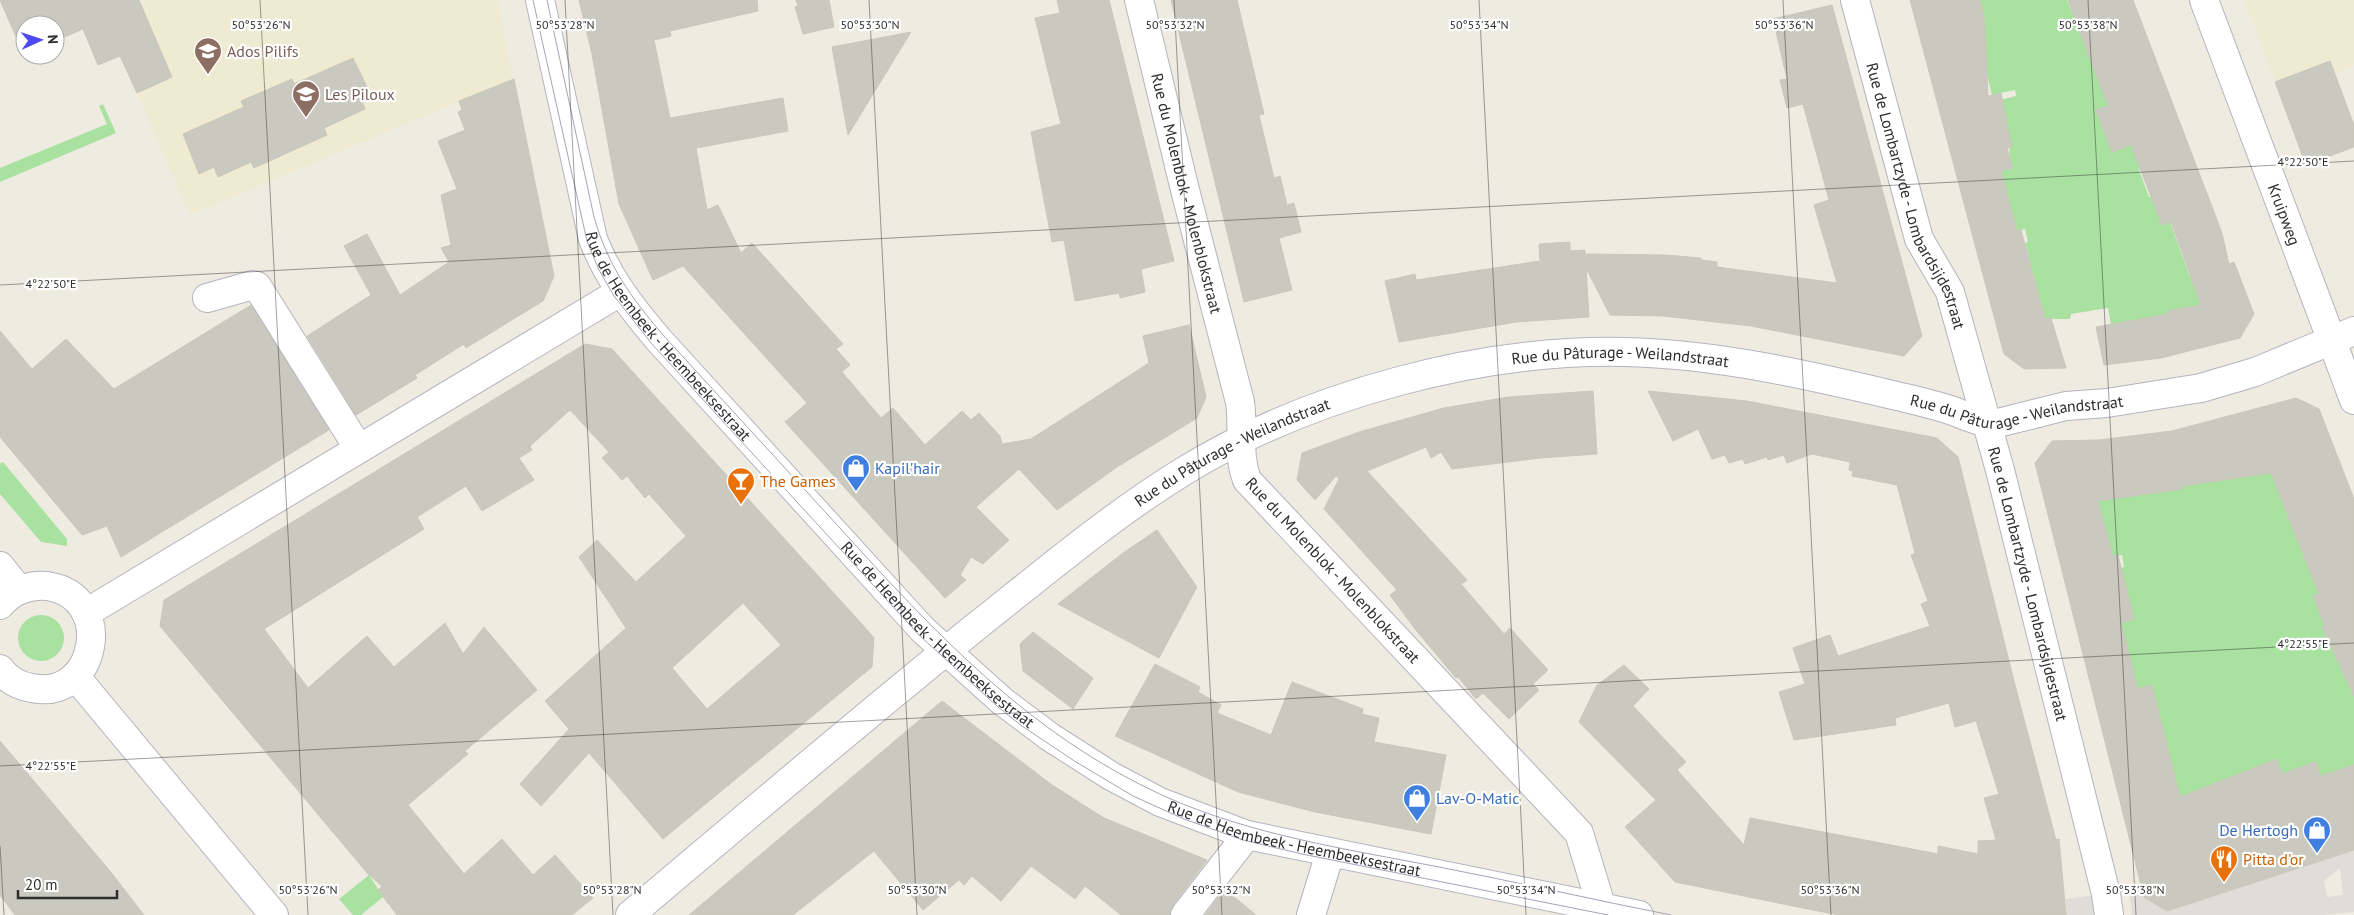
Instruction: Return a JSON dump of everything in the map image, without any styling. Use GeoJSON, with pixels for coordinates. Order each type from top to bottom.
{"type":"FeatureCollection","features":[{"type":"Feature","properties":{"kind":"street","name":"Rue de Heembeek - Heembeeksestraat"},"geometry":{"type":"LineString","coordinates":[[540,0],[593,239],[604,266],[620,292],[658,339],[903,609],[982,685],[1026,720],[1111,776],[1160,802],[1247,835],[1603,911],[1639,915]]}},
{"type":"Feature","properties":{"kind":"street","name":"Rue du Molenblok - Molenblokstraat"},"geometry":{"type":"LineString","coordinates":[[1139,0],[1185,190],[1240,402],[1243,427],[1240,441],[1241,461],[1247,480],[1579,833],[1603,911]]}},
{"type":"Feature","properties":{"kind":"street","name":"Rue de Lombartzyde - Lombardsijdestraat"},"geometry":{"type":"LineString","coordinates":[[1856,0],[1919,239],[1950,292],[1986,423],[2099,865],[2109,915]]}},
{"type":"Feature","properties":{"kind":"street","name":"Kruipweg"},"geometry":{"type":"LineString","coordinates":[[2204,0],[2343,336],[2354,400]]}},
{"type":"Feature","properties":{"kind":"street"},"geometry":{"type":"LineString","coordinates":[[207,298],[253,285],[257,286],[358,449]]}},
{"type":"Feature","properties":{"kind":"street"},"geometry":{"type":"LineString","coordinates":[[86,613],[620,292]]}},
{"type":"Feature","properties":{"kind":"street","name":"Rue du Pâturage - Weilandstraat"},"geometry":{"type":"LineString","coordinates":[[630,915],[945,651],[1091,535],[1142,498],[1187,469],[1279,422],[1304,413],[1430,373],[1511,359],[1600,352],[1681,355],[1755,364],[1924,402],[1986,423],[1998,423],[2066,406],[2117,402],[2201,388],[2255,372],[2343,336]]}},
{"type":"Feature","properties":{"kind":"street"},"geometry":{"type":"LineString","coordinates":[[0,566],[10,598],[41,586],[63,591],[72,596],[86,613],[90,622],[92,642],[84,666],[75,676],[58,686],[36,689],[13,681],[0,669]]}},
{"type":"Feature","properties":{"kind":"street"},"geometry":{"type":"LineString","coordinates":[[75,676],[274,915]]}},
{"type":"Feature","properties":{"kind":"street"},"geometry":{"type":"LineString","coordinates":[[1185,915],[1247,835]]}},
{"type":"Feature","properties":{"kind":"street"},"geometry":{"type":"LineString","coordinates":[[1311,915],[1330,853]]}},
{"type":"Feature","properties":{"kind":"shaded area"},"geometry":{"type":"Polygon","coordinates":[[[149,0],[497,0],[513,79],[190,215],[105,19],[149,0]]]}},
{"type":"Feature","properties":{"kind":"shaded area"},"geometry":{"type":"Polygon","coordinates":[[[2244,0],[2354,0],[2354,65],[2283,102],[2244,0]]]}},
{"type":"Feature","properties":{"kind":"shaded area"},"geometry":{"type":"Polygon","coordinates":[[[2354,850],[2354,912],[2324,915],[2129,915],[2132,914],[2129,891],[2141,889],[2144,897],[2167,911],[2354,850]],[[2340,868],[2324,881],[2327,897],[2343,895],[2340,868]]]}},
{"type":"Feature","properties":{"kind":"shaded area"},"geometry":{"type":"Polygon","coordinates":[[[2119,892],[2121,915],[2066,915],[2065,899],[2119,892]]]}},
{"type":"Feature","properties":{"kind":"green space"},"geometry":{"type":"Polygon","coordinates":[[[1976,0],[2067,0],[2072,12],[2076,12],[2127,98],[2096,111],[2112,152],[2131,145],[2150,166],[2139,170],[2149,197],[2152,197],[2170,222],[2190,277],[2195,276],[2201,305],[2168,311],[2168,316],[2111,325],[2108,308],[2071,314],[2070,319],[2045,319],[2025,243],[2028,242],[2025,229],[2017,231],[2001,171],[2011,168],[2009,147],[2012,148],[2000,100],[2016,96],[2015,90],[1992,95],[1974,23],[1985,20],[1980,2],[1976,0]]]}},
{"type":"Feature","properties":{"kind":"green space"},"geometry":{"type":"Polygon","coordinates":[[[103,104],[116,133],[0,182],[0,168],[107,124],[99,106],[103,104]]]}},
{"type":"Feature","properties":{"kind":"green space"},"geometry":{"type":"Polygon","coordinates":[[[2286,453],[2281,498],[2302,552],[2324,592],[2313,597],[2325,625],[2354,662],[2341,668],[2354,696],[2354,780],[2311,779],[2247,771],[2210,785],[2185,828],[2152,686],[2138,689],[2121,623],[2134,619],[2126,587],[2115,570],[2124,567],[2122,555],[2111,557],[2085,482],[2181,477],[2286,453]]]}},
{"type":"Feature","properties":{"kind":"green space"},"geometry":{"type":"Polygon","coordinates":[[[3,462],[67,539],[67,546],[41,542],[0,494],[0,464],[3,462]]]}},
{"type":"Feature","properties":{"kind":"green space"},"geometry":{"type":"Polygon","coordinates":[[[41,615],[54,619],[60,625],[64,638],[60,651],[54,657],[41,661],[28,657],[22,651],[18,638],[22,625],[28,619],[41,615]]]}},
{"type":"Feature","properties":{"kind":"green space"},"geometry":{"type":"Polygon","coordinates":[[[369,875],[383,897],[361,915],[353,915],[339,899],[369,875]]]}},
{"type":"Feature","properties":{"kind":"building"},"geometry":{"type":"Polygon","coordinates":[[[0,0],[139,0],[172,77],[137,93],[120,56],[98,65],[83,29],[65,37],[65,15],[15,15],[15,34],[0,0]]]}},
{"type":"Feature","properties":{"kind":"building"},"geometry":{"type":"Polygon","coordinates":[[[579,0],[757,0],[758,11],[670,31],[671,36],[654,40],[670,118],[783,98],[788,131],[696,148],[707,210],[718,205],[741,253],[752,243],[843,344],[836,349],[850,365],[842,372],[881,418],[893,408],[925,445],[962,411],[971,420],[979,413],[1000,436],[1002,444],[1031,439],[1149,363],[1143,336],[1189,325],[1206,397],[1197,418],[1117,467],[1057,510],[1019,469],[976,507],[1009,540],[983,564],[971,557],[960,575],[966,580],[945,598],[785,422],[807,403],[683,266],[653,280],[619,204],[592,54],[579,0]]]}},
{"type":"Feature","properties":{"kind":"building"},"geometry":{"type":"Polygon","coordinates":[[[796,0],[829,0],[834,27],[803,34],[795,7],[798,6],[796,0]]]}},
{"type":"Feature","properties":{"kind":"building"},"geometry":{"type":"Polygon","coordinates":[[[1057,0],[1109,0],[1174,261],[1141,269],[1145,292],[1120,298],[1119,293],[1075,301],[1064,240],[1052,242],[1031,132],[1061,124],[1035,18],[1060,13],[1057,0]]]}},
{"type":"Feature","properties":{"kind":"building"},"geometry":{"type":"Polygon","coordinates":[[[1171,0],[1237,0],[1264,114],[1259,115],[1274,178],[1280,176],[1287,205],[1294,203],[1301,232],[1279,238],[1292,290],[1244,302],[1171,0]]]}},
{"type":"Feature","properties":{"kind":"building"},"geometry":{"type":"Polygon","coordinates":[[[1910,0],[1980,0],[1984,15],[1988,96],[2001,93],[2012,148],[2007,147],[2012,168],[2001,171],[2017,231],[2021,230],[2045,319],[2051,318],[2066,368],[2024,369],[2004,354],[1910,0]]]}},
{"type":"Feature","properties":{"kind":"building"},"geometry":{"type":"Polygon","coordinates":[[[2068,0],[2133,0],[2222,233],[2229,264],[2234,262],[2254,314],[2240,338],[2161,358],[2104,365],[2096,327],[2168,314],[2168,311],[2201,305],[2171,222],[2162,225],[2131,145],[2112,152],[2096,110],[2108,106],[2068,0]]]}},
{"type":"Feature","properties":{"kind":"building"},"geometry":{"type":"Polygon","coordinates":[[[1832,5],[1922,336],[1904,356],[1751,326],[1663,316],[1610,315],[1586,268],[1589,317],[1516,322],[1399,342],[1385,281],[1415,274],[1416,280],[1540,261],[1539,244],[1570,242],[1570,251],[1585,250],[1585,254],[1665,255],[1701,258],[1701,260],[1717,262],[1717,267],[1837,283],[1814,205],[1829,200],[1803,104],[1787,108],[1780,80],[1787,79],[1773,19],[1832,5]]]}},
{"type":"Feature","properties":{"kind":"building"},"geometry":{"type":"Polygon","coordinates":[[[911,32],[848,135],[832,47],[911,32]]]}},
{"type":"Feature","properties":{"kind":"building"},"geometry":{"type":"Polygon","coordinates":[[[353,58],[368,89],[359,94],[365,109],[324,128],[327,135],[254,168],[251,162],[218,177],[214,167],[199,174],[183,134],[244,107],[241,101],[292,79],[294,84],[353,58]]]}},
{"type":"Feature","properties":{"kind":"building"},"geometry":{"type":"Polygon","coordinates":[[[2330,61],[2354,125],[2354,147],[2306,165],[2275,82],[2330,61]]]}},
{"type":"Feature","properties":{"kind":"building"},"geometry":{"type":"Polygon","coordinates":[[[514,79],[554,276],[543,301],[466,348],[464,344],[415,375],[417,378],[356,415],[307,336],[371,295],[344,246],[367,234],[400,295],[449,262],[441,248],[451,245],[441,195],[457,189],[438,141],[465,130],[458,112],[462,110],[459,101],[514,79]]]}},
{"type":"Feature","properties":{"kind":"building"},"geometry":{"type":"Polygon","coordinates":[[[251,305],[329,430],[121,557],[107,526],[82,535],[0,437],[0,331],[32,369],[66,339],[114,389],[251,305]]]}},
{"type":"Feature","properties":{"kind":"building"},"geometry":{"type":"Polygon","coordinates":[[[585,344],[612,349],[861,623],[874,638],[872,667],[663,839],[589,753],[541,806],[520,784],[569,729],[545,701],[626,628],[579,557],[597,540],[636,582],[686,536],[649,494],[645,498],[627,476],[622,480],[602,458],[609,452],[570,410],[530,446],[532,450],[519,458],[534,480],[482,511],[466,486],[417,517],[424,529],[264,629],[308,688],[367,636],[394,667],[445,623],[463,654],[484,627],[537,690],[465,751],[468,754],[408,805],[464,874],[502,839],[533,875],[555,855],[593,898],[572,915],[397,915],[378,890],[382,886],[368,874],[160,626],[164,600],[585,344]],[[743,603],[672,668],[707,709],[781,645],[743,603]]]}},
{"type":"Feature","properties":{"kind":"building"},"geometry":{"type":"Polygon","coordinates":[[[1593,391],[1597,454],[1540,458],[1452,469],[1441,452],[1431,458],[1426,447],[1367,471],[1467,580],[1461,584],[1504,634],[1510,628],[1548,670],[1533,684],[1539,690],[1509,719],[1483,693],[1476,699],[1458,677],[1456,678],[1415,629],[1390,595],[1397,590],[1324,509],[1339,479],[1336,476],[1315,500],[1297,480],[1302,453],[1359,432],[1444,408],[1508,397],[1593,391]]]}},
{"type":"Feature","properties":{"kind":"building"},"geometry":{"type":"Polygon","coordinates":[[[1648,391],[1747,401],[1937,438],[1958,457],[2015,685],[2056,840],[2059,839],[2066,915],[1839,915],[1803,908],[1675,882],[1625,827],[1656,800],[1579,722],[1597,685],[1624,665],[1649,689],[1633,706],[1686,762],[1677,770],[1744,845],[1750,818],[1938,854],[1938,846],[1978,854],[1978,841],[1996,840],[1984,798],[1999,794],[1976,721],[1955,727],[1949,703],[1895,718],[1896,725],[1794,740],[1779,692],[1805,684],[1793,648],[1830,635],[1838,656],[1930,626],[1921,604],[1928,601],[1911,555],[1915,553],[1897,485],[1852,476],[1853,471],[1849,470],[1850,462],[1812,454],[1787,463],[1784,455],[1768,460],[1767,457],[1745,464],[1743,459],[1729,463],[1725,455],[1712,459],[1698,429],[1673,441],[1648,391]]]}},
{"type":"Feature","properties":{"kind":"building"},"geometry":{"type":"Polygon","coordinates":[[[2296,398],[2319,409],[2354,499],[2354,696],[2322,627],[2325,626],[2313,596],[2319,594],[2271,473],[2183,486],[2183,489],[2098,501],[2113,557],[2118,555],[2134,619],[2121,623],[2138,689],[2152,685],[2180,797],[2277,759],[2282,774],[2316,762],[2321,776],[2354,765],[2354,850],[2167,911],[2144,897],[2035,463],[2052,441],[2099,440],[2172,431],[2296,398]]]}},
{"type":"Feature","properties":{"kind":"building"},"geometry":{"type":"Polygon","coordinates":[[[1157,530],[1197,587],[1159,658],[1058,604],[1123,553],[1157,530]]]}},
{"type":"Feature","properties":{"kind":"building"},"geometry":{"type":"Polygon","coordinates":[[[1033,632],[1093,678],[1073,709],[1023,671],[1020,644],[1033,632]]]}},
{"type":"Feature","properties":{"kind":"building"},"geometry":{"type":"Polygon","coordinates":[[[1155,664],[1200,687],[1198,692],[1221,705],[1217,713],[1271,735],[1292,682],[1363,709],[1362,714],[1379,718],[1374,742],[1446,755],[1431,834],[1315,812],[1238,792],[1115,736],[1155,664]]]}},
{"type":"Feature","properties":{"kind":"building"},"geometry":{"type":"Polygon","coordinates":[[[942,701],[1052,785],[1104,818],[1207,860],[1173,905],[1170,915],[1121,915],[1085,886],[1075,899],[1031,866],[1001,901],[972,876],[964,885],[959,880],[923,910],[874,851],[793,915],[689,915],[942,701]]]}},
{"type":"Feature","properties":{"kind":"building"},"geometry":{"type":"Polygon","coordinates":[[[0,741],[110,871],[144,915],[15,915],[0,895],[0,741]]]}},
{"type":"Feature","properties":{"kind":"building"},"geometry":{"type":"Polygon","coordinates":[[[1225,889],[1227,891],[1256,915],[1205,915],[1225,889]]]}},
{"type":"Feature","properties":{"kind":"tram line"},"geometry":{"type":"LineString","coordinates":[[533,0],[587,241],[599,270],[614,296],[652,344],[919,635],[998,707],[1022,726],[1076,762],[1133,796],[1184,819],[1243,840],[1302,854],[1608,915]]}},
{"type":"Feature","properties":{"kind":"tram line"},"geometry":{"type":"LineString","coordinates":[[547,0],[594,217],[606,251],[621,280],[663,335],[875,567],[949,643],[1028,712],[1070,743],[1116,771],[1164,796],[1197,810],[1231,821],[1334,847],[1671,915]]}},
{"type":"Feature","properties":{"kind":"place","name":"Ados Pilifs"},"geometry":{"type":"Point","coordinates":[208,75]}},
{"type":"Feature","properties":{"kind":"place","name":"Les Piloux"},"geometry":{"type":"Point","coordinates":[306,118]}},
{"type":"Feature","properties":{"kind":"place","name":"Kapil'hair"},"geometry":{"type":"Point","coordinates":[856,492]}},
{"type":"Feature","properties":{"kind":"place","name":"The Games"},"geometry":{"type":"Point","coordinates":[741,505]}},
{"type":"Feature","properties":{"kind":"place","name":"Lav-O-Matic"},"geometry":{"type":"Point","coordinates":[1417,822]}},
{"type":"Feature","properties":{"kind":"place","name":"De Hertogh"},"geometry":{"type":"Point","coordinates":[2317,854]}},
{"type":"Feature","properties":{"kind":"place","name":"Pitta d'or"},"geometry":{"type":"Point","coordinates":[2224,883]}}]}
